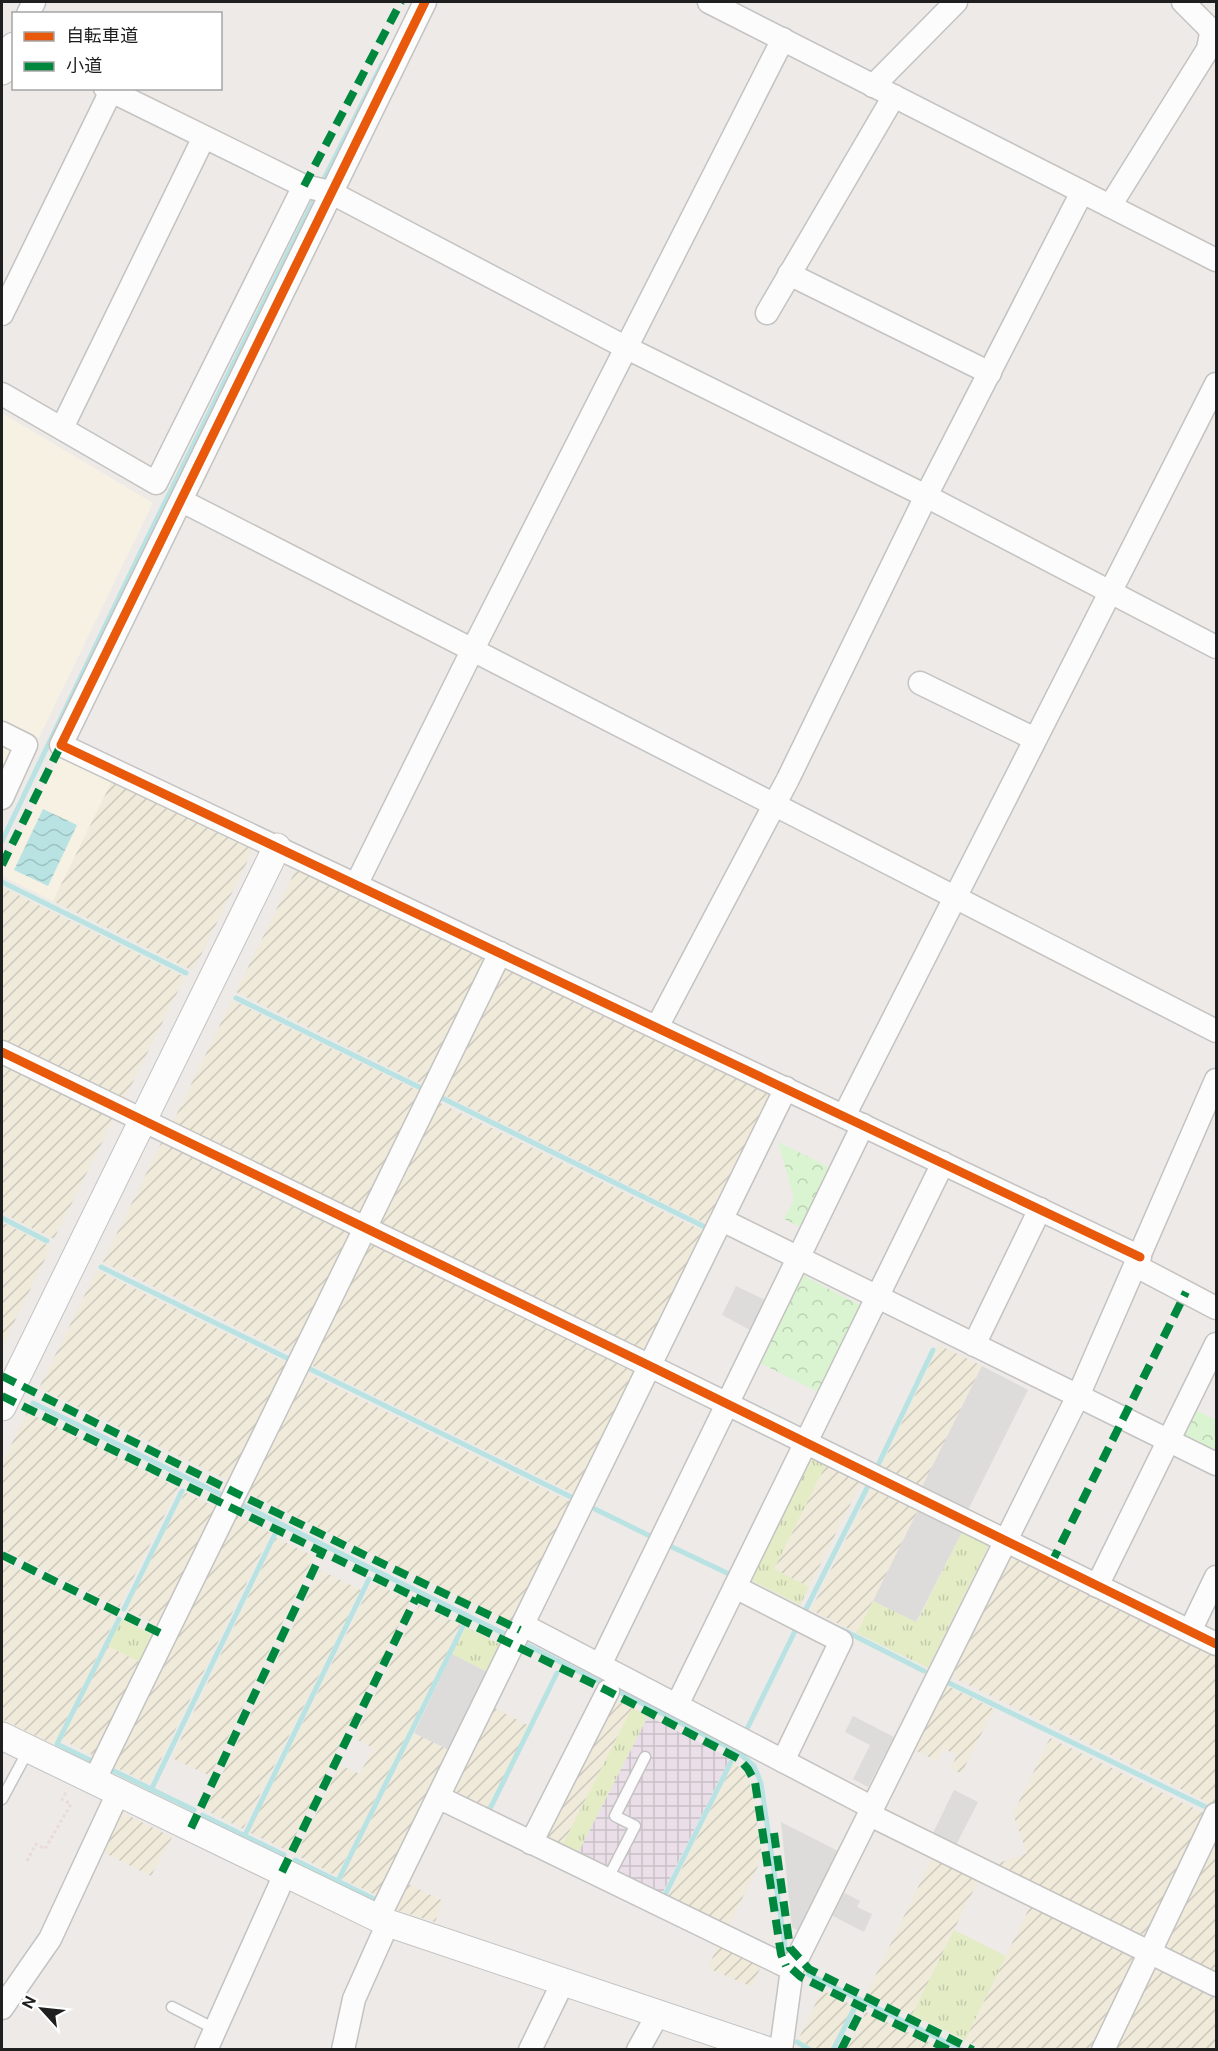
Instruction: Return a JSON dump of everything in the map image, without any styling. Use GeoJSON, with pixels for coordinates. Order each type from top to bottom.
{"type":"FeatureCollection","features":[{"type":"Feature","properties":{"kind":"street"},"geometry":{"type":"LineString","coordinates":[[2,394],[156,483],[318,189],[426,2]]}},
{"type":"Feature","properties":{"kind":"street"},"geometry":{"type":"LineString","coordinates":[[709,2],[1216,261]]}},
{"type":"Feature","properties":{"kind":"street"},"geometry":{"type":"LineString","coordinates":[[873,86],[956,2]]}},
{"type":"Feature","properties":{"kind":"street"},"geometry":{"type":"LineString","coordinates":[[1110,206],[1208,50],[1211,34],[1208,27],[1183,2]]}},
{"type":"Feature","properties":{"kind":"street"},"geometry":{"type":"LineString","coordinates":[[356,885],[472,651],[783,39]]}},
{"type":"Feature","properties":{"kind":"street"},"geometry":{"type":"LineString","coordinates":[[2,71],[12,48]]}},
{"type":"Feature","properties":{"kind":"street"},"geometry":{"type":"LineString","coordinates":[[2,314],[108,90],[318,189],[626,347],[926,496],[1216,647]]}},
{"type":"Feature","properties":{"kind":"street"},"geometry":{"type":"LineString","coordinates":[[766,313],[894,96]]}},
{"type":"Feature","properties":{"kind":"street"},"geometry":{"type":"LineString","coordinates":[[62,428],[204,137]]}},
{"type":"Feature","properties":{"kind":"street"},"geometry":{"type":"LineString","coordinates":[[318,189],[182,501],[61,744],[1040,1209],[1138,1261],[1216,1308]]}},
{"type":"Feature","properties":{"kind":"street"},"geometry":{"type":"LineString","coordinates":[[657,1027],[774,805],[926,496],[1082,192]]}},
{"type":"Feature","properties":{"kind":"street"},"geometry":{"type":"LineString","coordinates":[[789,274],[990,373]]}},
{"type":"Feature","properties":{"kind":"street"},"geometry":{"type":"LineString","coordinates":[[600,1665],[798,1258],[854,1120],[954,898],[1216,384]]}},
{"type":"Feature","properties":{"kind":"street"},"geometry":{"type":"LineString","coordinates":[[182,501],[1216,1031]]}},
{"type":"Feature","properties":{"kind":"street"},"geometry":{"type":"LineString","coordinates":[[920,683],[1035,739]]}},
{"type":"Feature","properties":{"kind":"street"},"geometry":{"type":"LineString","coordinates":[[2,733],[27,745],[2,798]]}},
{"type":"Feature","properties":{"kind":"street"},"geometry":{"type":"LineString","coordinates":[[2,1407],[277,848]]}},
{"type":"Feature","properties":{"kind":"street"},"geometry":{"type":"LineString","coordinates":[[86,1777],[232,1501],[500,953]]}},
{"type":"Feature","properties":{"kind":"street"},"geometry":{"type":"LineString","coordinates":[[2,1052],[1216,1644]]}},
{"type":"Feature","properties":{"kind":"street"},"geometry":{"type":"LineString","coordinates":[[781,2049],[792,1969],[1078,1396],[1216,1080]]}},
{"type":"Feature","properties":{"kind":"street"},"geometry":{"type":"LineString","coordinates":[[343,2049],[354,1999],[383,1921],[438,1797],[786,1088]]}},
{"type":"Feature","properties":{"kind":"street"},"geometry":{"type":"LineString","coordinates":[[677,1705],[943,1163]]}},
{"type":"Feature","properties":{"kind":"street"},"geometry":{"type":"LineString","coordinates":[[974,1345],[1040,1209]]}},
{"type":"Feature","properties":{"kind":"street"},"geometry":{"type":"LineString","coordinates":[[722,1220],[1216,1464]]}},
{"type":"Feature","properties":{"kind":"street"},"geometry":{"type":"LineString","coordinates":[[1097,1586],[1216,1344]]}},
{"type":"Feature","properties":{"kind":"street"},"geometry":{"type":"LineString","coordinates":[[1190,1631],[1216,1577]]}},
{"type":"Feature","properties":{"kind":"street"},"geometry":{"type":"LineString","coordinates":[[735,1587],[841,1641],[783,1761]]}},
{"type":"Feature","properties":{"kind":"street"},"geometry":{"type":"LineString","coordinates":[[518,1634],[600,1665],[783,1761],[872,1812],[1216,1985]]}},
{"type":"Feature","properties":{"kind":"street"},"geometry":{"type":"LineString","coordinates":[[531,1843],[608,1691]]}},
{"type":"Feature","properties":{"kind":"street"},"geometry":{"type":"LineString","coordinates":[[2,1736],[383,1921],[766,2049]]}},
{"type":"Feature","properties":{"kind":"street"},"geometry":{"type":"LineString","coordinates":[[2,2008],[50,1939],[118,1792]]}},
{"type":"Feature","properties":{"kind":"street"},"geometry":{"type":"LineString","coordinates":[[438,1797],[792,1969]]}},
{"type":"Feature","properties":{"kind":"street"},"geometry":{"type":"LineString","coordinates":[[1103,2049],[1216,1814]]}},
{"type":"Feature","properties":{"kind":"street"},"geometry":{"type":"LineString","coordinates":[[210,2039],[285,1874]]}},
{"type":"Feature","properties":{"kind":"street"},"geometry":{"type":"LineString","coordinates":[[530,2049],[563,1982]]}},
{"type":"Feature","properties":{"kind":"street"},"geometry":{"type":"LineString","coordinates":[[638,2049],[658,2014]]}},
{"type":"Feature","properties":{"kind":"lane"},"geometry":{"type":"LineString","coordinates":[[2,1799],[29,1749]]}},
{"type":"Feature","properties":{"kind":"lane"},"geometry":{"type":"LineString","coordinates":[[607,1880],[635,1826],[615,1816],[645,1757]]}},
{"type":"Feature","properties":{"kind":"lane"},"geometry":{"type":"LineString","coordinates":[[172,2007],[210,2039]]}},
{"type":"Feature","properties":{"kind":"path"},"geometry":{"type":"LineString","coordinates":[[27,1861],[36,1844],[45,1849],[71,1804],[62,1799],[86,1777]]}},
{"type":"Feature","properties":{"kind":"shaded area"},"geometry":{"type":"Polygon","coordinates":[[[2,413],[153,503],[39,738],[24,731],[2,778],[2,413]]]}},
{"type":"Feature","properties":{"kind":"shaded area"},"geometry":{"type":"Polygon","coordinates":[[[61,751],[114,777],[53,901],[2,876],[2,870],[61,751]]]}},
{"type":"Feature","properties":{"kind":"shaded area"},"geometry":{"type":"Polygon","coordinates":[[[114,777],[256,844],[193,971],[53,901],[114,777]]]}},
{"type":"Feature","properties":{"kind":"shaded area"},"geometry":{"type":"Polygon","coordinates":[[[298,865],[490,956],[426,1086],[236,992],[298,865]]]}},
{"type":"Feature","properties":{"kind":"shaded area"},"geometry":{"type":"Polygon","coordinates":[[[2,887],[185,977],[122,1104],[2,1044],[2,887]]]}},
{"type":"Feature","properties":{"kind":"shaded area"},"geometry":{"type":"Polygon","coordinates":[[[505,962],[777,1091],[711,1226],[440,1093],[505,962]]]}},
{"type":"Feature","properties":{"kind":"shaded area"},"geometry":{"type":"Polygon","coordinates":[[[232,1000],[423,1093],[361,1219],[171,1126],[232,1000]]]}},
{"type":"Feature","properties":{"kind":"shaded area"},"geometry":{"type":"Polygon","coordinates":[[[2,1057],[116,1114],[54,1239],[2,1213],[2,1057]]]}},
{"type":"Feature","properties":{"kind":"shaded area"},"geometry":{"type":"Polygon","coordinates":[[[436,1101],[707,1233],[646,1358],[375,1225],[436,1101]]]}},
{"type":"Feature","properties":{"kind":"shaded area"},"geometry":{"type":"Polygon","coordinates":[[[163,1139],[355,1233],[295,1356],[103,1262],[163,1139]]]}},
{"type":"Feature","properties":{"kind":"shaded area"},"geometry":{"type":"Polygon","coordinates":[[[2,1222],[51,1247],[2,1347],[2,1222]]]}},
{"type":"Feature","properties":{"kind":"shaded area"},"geometry":{"type":"Polygon","coordinates":[[[368,1237],[641,1371],[579,1496],[307,1363],[368,1237]]]}},
{"type":"Feature","properties":{"kind":"shaded area"},"geometry":{"type":"Polygon","coordinates":[[[97,1270],[291,1365],[233,1483],[39,1388],[97,1270]]]}},
{"type":"Feature","properties":{"kind":"shaded area"},"geometry":{"type":"Polygon","coordinates":[[[736,1286],[767,1301],[752,1331],[722,1315],[736,1286]]]}},
{"type":"Feature","properties":{"kind":"shaded area"},"geometry":{"type":"Polygon","coordinates":[[[939,1345],[982,1366],[919,1493],[878,1473],[939,1345]]]}},
{"type":"Feature","properties":{"kind":"shaded area"},"geometry":{"type":"Polygon","coordinates":[[[982,1366],[1028,1390],[965,1516],[919,1493],[982,1366]]]}},
{"type":"Feature","properties":{"kind":"shaded area"},"geometry":{"type":"Polygon","coordinates":[[[303,1371],[575,1504],[517,1625],[244,1491],[303,1371]]]}},
{"type":"Feature","properties":{"kind":"shaded area"},"geometry":{"type":"Polygon","coordinates":[[[27,1412],[178,1488],[119,1607],[2,1549],[2,1464],[27,1412]]]}},
{"type":"Feature","properties":{"kind":"shaded area"},"geometry":{"type":"Polygon","coordinates":[[[827,1462],[863,1479],[809,1587],[774,1569],[827,1462]]]}},
{"type":"Feature","properties":{"kind":"shaded area"},"geometry":{"type":"Polygon","coordinates":[[[874,1483],[920,1506],[857,1633],[811,1610],[874,1483]]]}},
{"type":"Feature","properties":{"kind":"shaded area"},"geometry":{"type":"Polygon","coordinates":[[[185,1492],[222,1510],[163,1628],[126,1610],[185,1492]]]}},
{"type":"Feature","properties":{"kind":"shaded area"},"geometry":{"type":"Polygon","coordinates":[[[920,1506],[964,1528],[916,1622],[873,1601],[920,1506]]]}},
{"type":"Feature","properties":{"kind":"shaded area"},"geometry":{"type":"Polygon","coordinates":[[[233,1514],[271,1533],[149,1784],[109,1764],[233,1514]]]}},
{"type":"Feature","properties":{"kind":"shaded area"},"geometry":{"type":"Polygon","coordinates":[[[276,1538],[314,1556],[210,1776],[172,1758],[276,1538]]]}},
{"type":"Feature","properties":{"kind":"shaded area"},"geometry":{"type":"Polygon","coordinates":[[[1013,1552],[1216,1651],[1215,1806],[952,1677],[1013,1552]]]}},
{"type":"Feature","properties":{"kind":"shaded area"},"geometry":{"type":"Polygon","coordinates":[[[2,1561],[116,1617],[54,1745],[2,1719],[2,1561]]]}},
{"type":"Feature","properties":{"kind":"shaded area"},"geometry":{"type":"Polygon","coordinates":[[[320,1570],[361,1590],[243,1829],[205,1810],[320,1570]]]}},
{"type":"Feature","properties":{"kind":"shaded area"},"geometry":{"type":"Polygon","coordinates":[[[372,1582],[411,1601],[288,1851],[249,1832],[372,1582]]]}},
{"type":"Feature","properties":{"kind":"shaded area"},"geometry":{"type":"Polygon","coordinates":[[[419,1605],[461,1625],[337,1876],[296,1855],[340,1765],[360,1774],[373,1748],[354,1738],[419,1605]]]}},
{"type":"Feature","properties":{"kind":"shaded area"},"geometry":{"type":"Polygon","coordinates":[[[108,1646],[144,1664],[98,1758],[62,1740],[108,1646]]]}},
{"type":"Feature","properties":{"kind":"shaded area"},"geometry":{"type":"Polygon","coordinates":[[[452,1654],[491,1674],[453,1752],[414,1733],[452,1654]]]}},
{"type":"Feature","properties":{"kind":"shaded area"},"geometry":{"type":"Polygon","coordinates":[[[946,1685],[994,1709],[961,1774],[951,1768],[957,1755],[943,1748],[937,1761],[913,1749],[946,1685]]]}},
{"type":"Feature","properties":{"kind":"shaded area"},"geometry":{"type":"Polygon","coordinates":[[[610,1697],[632,1708],[561,1848],[542,1839],[610,1697]]]}},
{"type":"Feature","properties":{"kind":"shaded area"},"geometry":{"type":"Polygon","coordinates":[[[489,1705],[529,1726],[485,1813],[445,1792],[489,1705]]]}},
{"type":"Feature","properties":{"kind":"shaded area"},"geometry":{"type":"Polygon","coordinates":[[[648,1716],[730,1758],[661,1896],[577,1855],[648,1716]]]}},
{"type":"Feature","properties":{"kind":"shaded area"},"geometry":{"type":"Polygon","coordinates":[[[853,1716],[894,1737],[868,1787],[853,1779],[870,1745],[845,1732],[853,1716]]]}},
{"type":"Feature","properties":{"kind":"shaded area"},"geometry":{"type":"Polygon","coordinates":[[[414,1733],[453,1752],[378,1896],[342,1879],[414,1733]]]}},
{"type":"Feature","properties":{"kind":"shaded area"},"geometry":{"type":"Polygon","coordinates":[[[1050,1738],[1210,1816],[1147,1945],[988,1867],[1027,1853],[1013,1814],[1050,1738]]]}},
{"type":"Feature","properties":{"kind":"shaded area"},"geometry":{"type":"Polygon","coordinates":[[[734,1762],[746,1775],[753,1792],[762,1858],[727,1929],[667,1899],[734,1762]]]}},
{"type":"Feature","properties":{"kind":"shaded area"},"geometry":{"type":"Polygon","coordinates":[[[954,1790],[978,1802],[953,1851],[930,1839],[954,1790]]]}},
{"type":"Feature","properties":{"kind":"shaded area"},"geometry":{"type":"Polygon","coordinates":[[[121,1812],[172,1837],[151,1876],[101,1851],[121,1812]]]}},
{"type":"Feature","properties":{"kind":"shaded area"},"geometry":{"type":"Polygon","coordinates":[[[781,1822],[838,1851],[798,1931],[792,1927],[781,1822]]]}},
{"type":"Feature","properties":{"kind":"shaded area"},"geometry":{"type":"Polygon","coordinates":[[[1216,1832],[1216,1979],[1159,1950],[1216,1832]]]}},
{"type":"Feature","properties":{"kind":"shaded area"},"geometry":{"type":"Polygon","coordinates":[[[934,1854],[980,1877],[912,2015],[867,1993],[934,1854]]]}},
{"type":"Feature","properties":{"kind":"shaded area"},"geometry":{"type":"Polygon","coordinates":[[[404,1882],[443,1901],[435,1922],[391,1908],[404,1882]]]}},
{"type":"Feature","properties":{"kind":"shaded area"},"geometry":{"type":"Polygon","coordinates":[[[843,1892],[860,1901],[857,1907],[872,1914],[864,1932],[831,1915],[843,1892]]]}},
{"type":"Feature","properties":{"kind":"shaded area"},"geometry":{"type":"Polygon","coordinates":[[[1032,1902],[1142,1955],[1096,2049],[983,2049],[965,2040],[1032,1902]]]}},
{"type":"Feature","properties":{"kind":"shaded area"},"geometry":{"type":"Polygon","coordinates":[[[719,1943],[762,1964],[752,1987],[708,1968],[719,1943]]]}},
{"type":"Feature","properties":{"kind":"shaded area"},"geometry":{"type":"Polygon","coordinates":[[[1153,1960],[1216,1992],[1216,2049],[1109,2050],[1153,1960]]]}},
{"type":"Feature","properties":{"kind":"shaded area"},"geometry":{"type":"Polygon","coordinates":[[[822,1990],[854,2006],[831,2049],[815,2049],[798,2040],[822,1990]]]}},
{"type":"Feature","properties":{"kind":"shaded area"},"geometry":{"type":"Polygon","coordinates":[[[866,2012],[943,2049],[847,2049],[866,2012]]]}},
{"type":"Feature","properties":{"kind":"green space"},"geometry":{"type":"Polygon","coordinates":[[[778,1142],[831,1168],[801,1227],[784,1219],[794,1199],[778,1142]]]}},
{"type":"Feature","properties":{"kind":"green space"},"geometry":{"type":"Polygon","coordinates":[[[800,1274],[864,1307],[820,1393],[756,1361],[800,1274]]]}},
{"type":"Feature","properties":{"kind":"green space"},"geometry":{"type":"Polygon","coordinates":[[[1194,1409],[1216,1420],[1216,1452],[1187,1438],[1184,1430],[1194,1409]]]}},
{"type":"Feature","properties":{"kind":"green space"},"geometry":{"type":"Polygon","coordinates":[[[809,1453],[827,1462],[774,1569],[809,1587],[800,1605],[747,1578],[809,1453]]]}},
{"type":"Feature","properties":{"kind":"green space"},"geometry":{"type":"Polygon","coordinates":[[[964,1528],[991,1541],[928,1668],[857,1633],[873,1601],[917,1622],[964,1528]]]}},
{"type":"Feature","properties":{"kind":"green space"},"geometry":{"type":"Polygon","coordinates":[[[121,1619],[157,1637],[144,1664],[108,1646],[121,1619]]]}},
{"type":"Feature","properties":{"kind":"green space"},"geometry":{"type":"Polygon","coordinates":[[[466,1627],[505,1647],[491,1674],[452,1654],[466,1627]]]}},
{"type":"Feature","properties":{"kind":"green space"},"geometry":{"type":"Polygon","coordinates":[[[632,1708],[648,1716],[577,1855],[561,1848],[632,1708]]]}},
{"type":"Feature","properties":{"kind":"green space"},"geometry":{"type":"Polygon","coordinates":[[[954,1930],[1006,1956],[965,2040],[912,2015],[954,1930]]]}},
{"type":"Feature","properties":{"kind":"water"},"geometry":{"type":"Polygon","coordinates":[[[43,809],[77,825],[48,886],[14,870],[43,809]]]}},
{"type":"Feature","properties":{"kind":"waterway"},"geometry":{"type":"LineString","coordinates":[[321,185],[383,62]]}},
{"type":"Feature","properties":{"kind":"waterway"},"geometry":{"type":"LineString","coordinates":[[2,841],[144,545],[316,196]]}},
{"type":"Feature","properties":{"kind":"waterway"},"geometry":{"type":"LineString","coordinates":[[2,882],[186,973]]}},
{"type":"Feature","properties":{"kind":"waterway"},"geometry":{"type":"LineString","coordinates":[[236,998],[425,1090]]}},
{"type":"Feature","properties":{"kind":"waterway"},"geometry":{"type":"LineString","coordinates":[[440,1097],[709,1229]]}},
{"type":"Feature","properties":{"kind":"waterway"},"geometry":{"type":"LineString","coordinates":[[2,1218],[47,1241]]}},
{"type":"Feature","properties":{"kind":"waterway"},"geometry":{"type":"LineString","coordinates":[[101,1267],[293,1361]]}},
{"type":"Feature","properties":{"kind":"waterway"},"geometry":{"type":"LineString","coordinates":[[879,1463],[933,1350]]}},
{"type":"Feature","properties":{"kind":"waterway"},"geometry":{"type":"LineString","coordinates":[[306,1367],[571,1497]]}},
{"type":"Feature","properties":{"kind":"waterway"},"geometry":{"type":"LineString","coordinates":[[33,1403],[228,1498]]}},
{"type":"Feature","properties":{"kind":"waterway"},"geometry":{"type":"LineString","coordinates":[[805,1611],[867,1488]]}},
{"type":"Feature","properties":{"kind":"waterway"},"geometry":{"type":"LineString","coordinates":[[124,1609],[182,1491]]}},
{"type":"Feature","properties":{"kind":"waterway"},"geometry":{"type":"LineString","coordinates":[[236,1502],[511,1637]]}},
{"type":"Feature","properties":{"kind":"waterway"},"geometry":{"type":"LineString","coordinates":[[595,1509],[650,1536]]}},
{"type":"Feature","properties":{"kind":"waterway"},"geometry":{"type":"LineString","coordinates":[[151,1790],[275,1534]]}},
{"type":"Feature","properties":{"kind":"waterway"},"geometry":{"type":"LineString","coordinates":[[670,1546],[727,1573]]}},
{"type":"Feature","properties":{"kind":"waterway"},"geometry":{"type":"LineString","coordinates":[[245,1835],[369,1579]]}},
{"type":"Feature","properties":{"kind":"waterway"},"geometry":{"type":"LineString","coordinates":[[96,1763],[57,1744],[119,1619]]}},
{"type":"Feature","properties":{"kind":"waterway"},"geometry":{"type":"LineString","coordinates":[[338,1881],[464,1624]]}},
{"type":"Feature","properties":{"kind":"waterway"},"geometry":{"type":"LineString","coordinates":[[746,1731],[796,1629]]}},
{"type":"Feature","properties":{"kind":"waterway"},"geometry":{"type":"LineString","coordinates":[[843,1630],[924,1671]]}},
{"type":"Feature","properties":{"kind":"waterway"},"geometry":{"type":"LineString","coordinates":[[519,1641],[738,1752],[754,1766],[761,1783],[786,1953]]}},
{"type":"Feature","properties":{"kind":"waterway"},"geometry":{"type":"LineString","coordinates":[[488,1813],[557,1673]]}},
{"type":"Feature","properties":{"kind":"waterway"},"geometry":{"type":"LineString","coordinates":[[949,1683],[1212,1810]]}},
{"type":"Feature","properties":{"kind":"waterway"},"geometry":{"type":"LineString","coordinates":[[664,1897],[731,1762]]}},
{"type":"Feature","properties":{"kind":"waterway"},"geometry":{"type":"LineString","coordinates":[[108,1768],[194,1810]]}},
{"type":"Feature","properties":{"kind":"waterway"},"geometry":{"type":"LineString","coordinates":[[202,1815],[284,1855]]}},
{"type":"Feature","properties":{"kind":"waterway"},"geometry":{"type":"LineString","coordinates":[[295,1860],[376,1900]]}},
{"type":"Feature","properties":{"kind":"waterway"},"geometry":{"type":"LineString","coordinates":[[808,1974],[962,2050]]}},
{"type":"Feature","properties":{"kind":"waterway"},"geometry":{"type":"LineString","coordinates":[[833,2050],[855,2007]]}},
{"type":"Feature","properties":{"kind":"waterway"},"geometry":{"type":"LineString","coordinates":[[797,2042],[810,2050]]}},
{"type":"Feature","properties":{"kind":"marked path"},"geometry":{"type":"LineString","coordinates":[[304,186],[401,2]]}},
{"type":"Feature","properties":{"kind":"marked path"},"geometry":{"type":"LineString","coordinates":[[2,865],[61,745]]}},
{"type":"Feature","properties":{"kind":"marked path"},"geometry":{"type":"LineString","coordinates":[[1051,1564],[1186,1292]]}},
{"type":"Feature","properties":{"kind":"marked path"},"geometry":{"type":"LineString","coordinates":[[2,1376],[236,1493],[520,1630]]}},
{"type":"Feature","properties":{"kind":"marked path"},"geometry":{"type":"LineString","coordinates":[[2,1396],[608,1691],[739,1759],[755,1782],[781,1954],[786,1966]]}},
{"type":"Feature","properties":{"kind":"marked path"},"geometry":{"type":"LineString","coordinates":[[191,1828],[322,1552]]}},
{"type":"Feature","properties":{"kind":"marked path"},"geometry":{"type":"LineString","coordinates":[[2,1555],[166,1636]]}},
{"type":"Feature","properties":{"kind":"marked path"},"geometry":{"type":"LineString","coordinates":[[282,1872],[416,1598]]}},
{"type":"Feature","properties":{"kind":"marked path"},"geometry":{"type":"LineString","coordinates":[[774,1833],[790,1948],[809,1969],[973,2050]]}},
{"type":"Feature","properties":{"kind":"marked path"},"geometry":{"type":"LineString","coordinates":[[792,1969],[801,1977],[949,2050]]}},
{"type":"Feature","properties":{"kind":"marked path"},"geometry":{"type":"LineString","coordinates":[[841,2050],[863,2007]]}},
{"type":"Feature","properties":{"kind":"cycle path"},"geometry":{"type":"LineString","coordinates":[[425,2],[61,745],[1140,1257]]}},
{"type":"Feature","properties":{"kind":"cycle path"},"geometry":{"type":"LineString","coordinates":[[2,1052],[1216,1644]]}}]}
